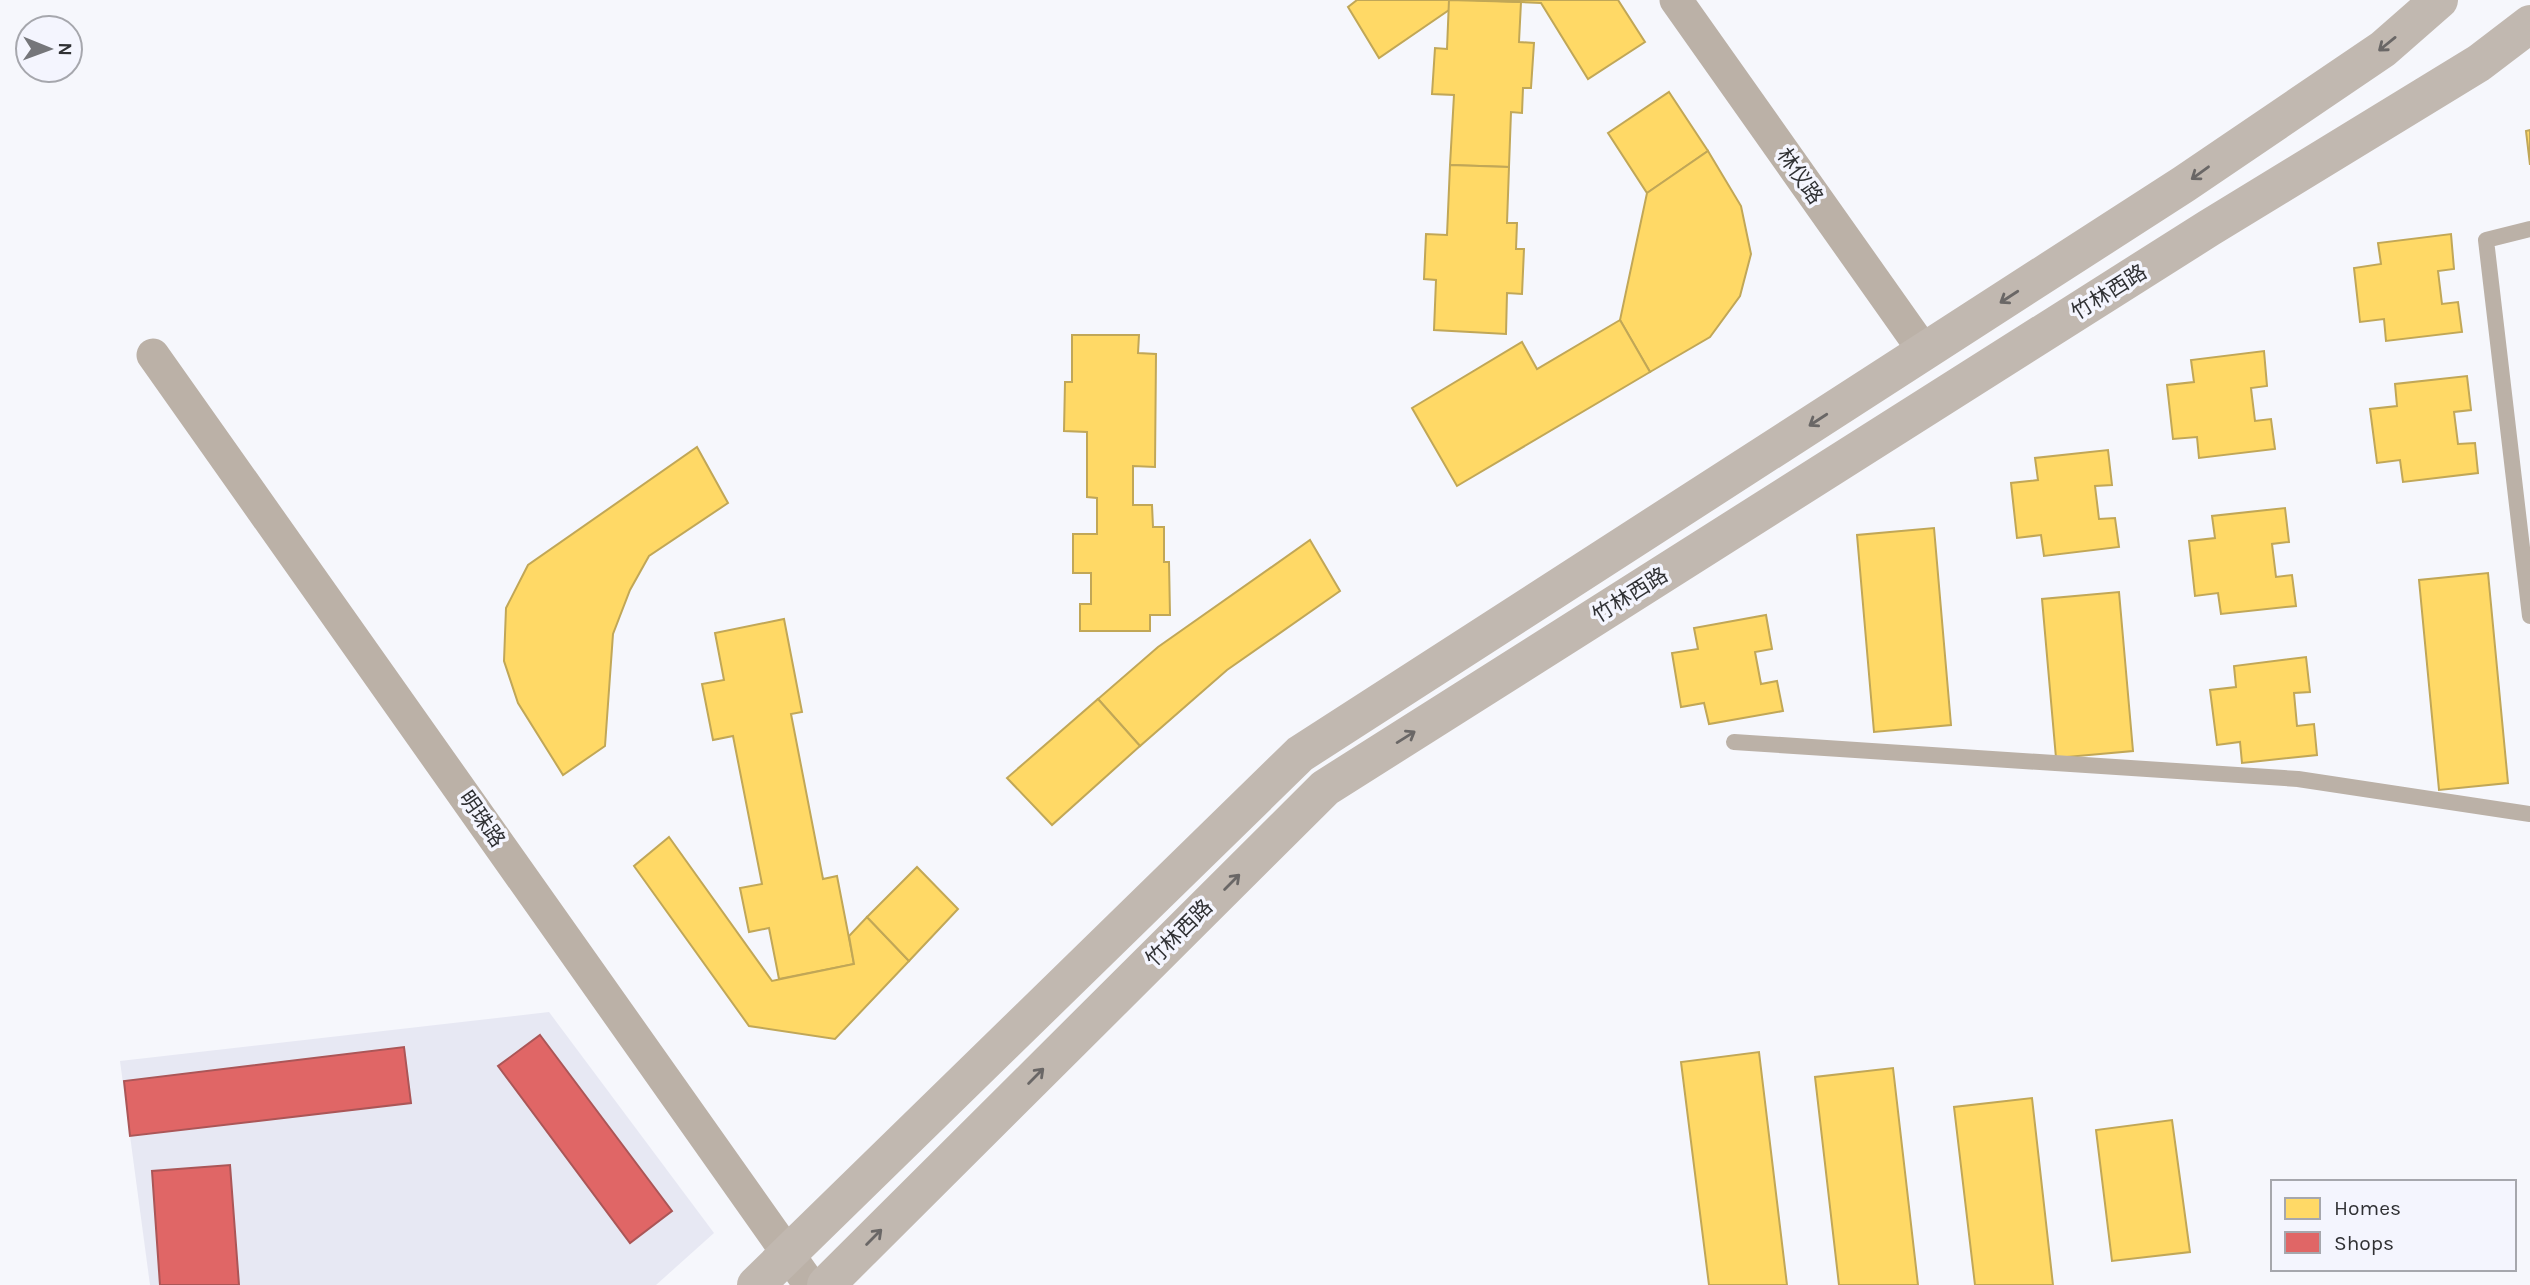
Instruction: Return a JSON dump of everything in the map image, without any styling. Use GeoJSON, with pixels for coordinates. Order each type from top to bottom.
{"type":"FeatureCollection","features":[{"type":"Feature","properties":{"kind":"main road","name":"竹林西路"},"geometry":{"type":"LineString","coordinates":[[756,1285],[1300,754],[2184,184],[2383,49],[2439,0]]}},
{"type":"Feature","properties":{"kind":"main road","name":"竹林西路"},"geometry":{"type":"LineString","coordinates":[[826,1285],[1325,788],[2209,228],[2479,63],[2530,24]]}},
{"type":"Feature","properties":{"kind":"street","name":"林仪路"},"geometry":{"type":"LineString","coordinates":[[1675,0],[1924,351]]}},
{"type":"Feature","properties":{"kind":"street","name":"明珠路"},"geometry":{"type":"LineString","coordinates":[[153,355],[810,1285]]}},
{"type":"Feature","properties":{"kind":"lane"},"geometry":{"type":"LineString","coordinates":[[2530,229],[2486,240],[2530,616]]}},
{"type":"Feature","properties":{"kind":"lane"},"geometry":{"type":"LineString","coordinates":[[1734,742],[2298,779],[2530,814]]}},
{"type":"Feature","properties":{"kind":"shaded area"},"geometry":{"type":"Polygon","coordinates":[[[549,1012],[714,1233],[656,1285],[150,1285],[120,1061],[549,1012]]]}},
{"type":"Feature","properties":{"kind":"building: Homes"},"geometry":{"type":"Polygon","coordinates":[[[1357,0],[1449,0],[1449,10],[1379,58],[1348,7],[1357,0]]]}},
{"type":"Feature","properties":{"kind":"building: Homes"},"geometry":{"type":"Polygon","coordinates":[[[1449,0],[1521,2],[1519,42],[1534,43],[1531,88],[1523,88],[1522,113],[1511,112],[1509,167],[1450,165],[1454,95],[1432,94],[1435,48],[1447,49],[1449,0]]]}},
{"type":"Feature","properties":{"kind":"building: Homes"},"geometry":{"type":"Polygon","coordinates":[[[1474,0],[1618,0],[1645,42],[1588,79],[1541,3],[1474,0]]]}},
{"type":"Feature","properties":{"kind":"building: Homes"},"geometry":{"type":"Polygon","coordinates":[[[1669,92],[1708,151],[1647,193],[1608,133],[1669,92]]]}},
{"type":"Feature","properties":{"kind":"building: Homes"},"geometry":{"type":"Polygon","coordinates":[[[2530,130],[2530,165],[2526,131],[2530,130]]]}},
{"type":"Feature","properties":{"kind":"building: Homes"},"geometry":{"type":"Polygon","coordinates":[[[1708,151],[1741,206],[1751,254],[1740,296],[1710,337],[1650,372],[1620,320],[1647,193],[1708,151]]]}},
{"type":"Feature","properties":{"kind":"building: Homes"},"geometry":{"type":"Polygon","coordinates":[[[1450,165],[1509,167],[1507,223],[1517,223],[1516,249],[1524,249],[1522,294],[1507,293],[1506,334],[1434,330],[1436,280],[1424,279],[1426,234],[1447,235],[1450,165]]]}},
{"type":"Feature","properties":{"kind":"building: Homes"},"geometry":{"type":"Polygon","coordinates":[[[2451,234],[2454,269],[2438,271],[2442,304],[2458,302],[2462,332],[2386,341],[2384,319],[2360,322],[2354,268],[2381,264],[2378,243],[2451,234]]]}},
{"type":"Feature","properties":{"kind":"building: Homes"},"geometry":{"type":"Polygon","coordinates":[[[1620,320],[1650,372],[1457,486],[1412,408],[1522,342],[1537,369],[1620,320]]]}},
{"type":"Feature","properties":{"kind":"building: Homes"},"geometry":{"type":"Polygon","coordinates":[[[1072,335],[1139,335],[1138,353],[1156,354],[1155,467],[1133,466],[1133,505],[1152,505],[1153,527],[1164,527],[1164,562],[1169,562],[1170,615],[1150,615],[1150,631],[1080,631],[1080,604],[1091,604],[1091,573],[1073,573],[1073,534],[1097,534],[1097,498],[1087,497],[1087,432],[1064,431],[1065,382],[1072,382],[1072,335]]]}},
{"type":"Feature","properties":{"kind":"building: Homes"},"geometry":{"type":"Polygon","coordinates":[[[2264,351],[2267,386],[2251,388],[2255,421],[2271,419],[2275,449],[2199,458],[2197,437],[2173,439],[2167,385],[2194,382],[2191,360],[2264,351]]]}},
{"type":"Feature","properties":{"kind":"building: Homes"},"geometry":{"type":"Polygon","coordinates":[[[2467,376],[2471,410],[2454,412],[2458,444],[2475,443],[2478,473],[2403,482],[2400,460],[2377,463],[2370,409],[2397,406],[2395,384],[2467,376]]]}},
{"type":"Feature","properties":{"kind":"building: Homes"},"geometry":{"type":"Polygon","coordinates":[[[697,447],[728,503],[649,556],[630,590],[613,634],[605,746],[563,775],[518,703],[504,661],[506,608],[528,565],[697,447]]]}},
{"type":"Feature","properties":{"kind":"building: Homes"},"geometry":{"type":"Polygon","coordinates":[[[2108,450],[2112,485],[2095,486],[2099,519],[2115,518],[2119,547],[2044,556],[2041,535],[2017,538],[2011,483],[2038,480],[2035,458],[2108,450]]]}},
{"type":"Feature","properties":{"kind":"building: Homes"},"geometry":{"type":"Polygon","coordinates":[[[2285,508],[2289,542],[2272,544],[2276,577],[2292,575],[2296,606],[2221,614],[2218,593],[2195,596],[2189,541],[2215,538],[2212,516],[2285,508]]]}},
{"type":"Feature","properties":{"kind":"building: Homes"},"geometry":{"type":"Polygon","coordinates":[[[1934,528],[1951,725],[1874,732],[1857,535],[1934,528]]]}},
{"type":"Feature","properties":{"kind":"building: Homes"},"geometry":{"type":"Polygon","coordinates":[[[1310,540],[1340,591],[1227,670],[1140,746],[1098,699],[1158,647],[1310,540]]]}},
{"type":"Feature","properties":{"kind":"building: Homes"},"geometry":{"type":"Polygon","coordinates":[[[2488,573],[2508,783],[2439,790],[2419,580],[2488,573]]]}},
{"type":"Feature","properties":{"kind":"building: Homes"},"geometry":{"type":"Polygon","coordinates":[[[2119,592],[2133,751],[2056,758],[2042,599],[2119,592]]]}},
{"type":"Feature","properties":{"kind":"building: Homes"},"geometry":{"type":"Polygon","coordinates":[[[1766,615],[1772,649],[1755,652],[1761,684],[1777,681],[1783,711],[1709,724],[1704,703],[1681,707],[1672,653],[1698,649],[1694,628],[1766,615]]]}},
{"type":"Feature","properties":{"kind":"building: Homes"},"geometry":{"type":"Polygon","coordinates":[[[784,619],[802,712],[791,714],[823,879],[837,876],[854,964],[779,979],[769,928],[749,932],[740,888],[762,884],[733,736],[713,740],[702,684],[724,680],[715,633],[784,619]]]}},
{"type":"Feature","properties":{"kind":"building: Homes"},"geometry":{"type":"Polygon","coordinates":[[[2306,657],[2310,692],[2294,693],[2297,726],[2314,724],[2317,755],[2242,763],[2240,742],[2217,745],[2210,690],[2236,687],[2234,666],[2306,657]]]}},
{"type":"Feature","properties":{"kind":"building: Homes"},"geometry":{"type":"Polygon","coordinates":[[[1098,699],[1140,746],[1052,825],[1007,778],[1098,699]]]}},
{"type":"Feature","properties":{"kind":"building: Homes"},"geometry":{"type":"Polygon","coordinates":[[[669,837],[772,981],[854,964],[849,936],[867,917],[909,961],[835,1039],[749,1026],[634,866],[669,837]]]}},
{"type":"Feature","properties":{"kind":"building: Homes"},"geometry":{"type":"Polygon","coordinates":[[[917,867],[958,909],[909,961],[867,917],[917,867]]]}},
{"type":"Feature","properties":{"kind":"building: Homes"},"geometry":{"type":"Polygon","coordinates":[[[1759,1052],[1787,1285],[1709,1285],[1681,1062],[1759,1052]]]}},
{"type":"Feature","properties":{"kind":"building: Homes"},"geometry":{"type":"Polygon","coordinates":[[[1893,1068],[1918,1285],[1839,1285],[1815,1077],[1893,1068]]]}},
{"type":"Feature","properties":{"kind":"building: Homes"},"geometry":{"type":"Polygon","coordinates":[[[2032,1098],[2053,1285],[1975,1285],[1954,1107],[2032,1098]]]}},
{"type":"Feature","properties":{"kind":"building: Homes"},"geometry":{"type":"Polygon","coordinates":[[[2172,1120],[2190,1252],[2112,1261],[2096,1130],[2172,1120]]]}},
{"type":"Feature","properties":{"kind":"building: Shops"},"geometry":{"type":"Polygon","coordinates":[[[540,1035],[672,1211],[630,1243],[498,1066],[540,1035]]]}},
{"type":"Feature","properties":{"kind":"building: Shops"},"geometry":{"type":"Polygon","coordinates":[[[404,1047],[411,1103],[130,1136],[124,1081],[404,1047]]]}},
{"type":"Feature","properties":{"kind":"building: Shops"},"geometry":{"type":"Polygon","coordinates":[[[230,1165],[239,1285],[160,1285],[152,1171],[230,1165]]]}}]}
